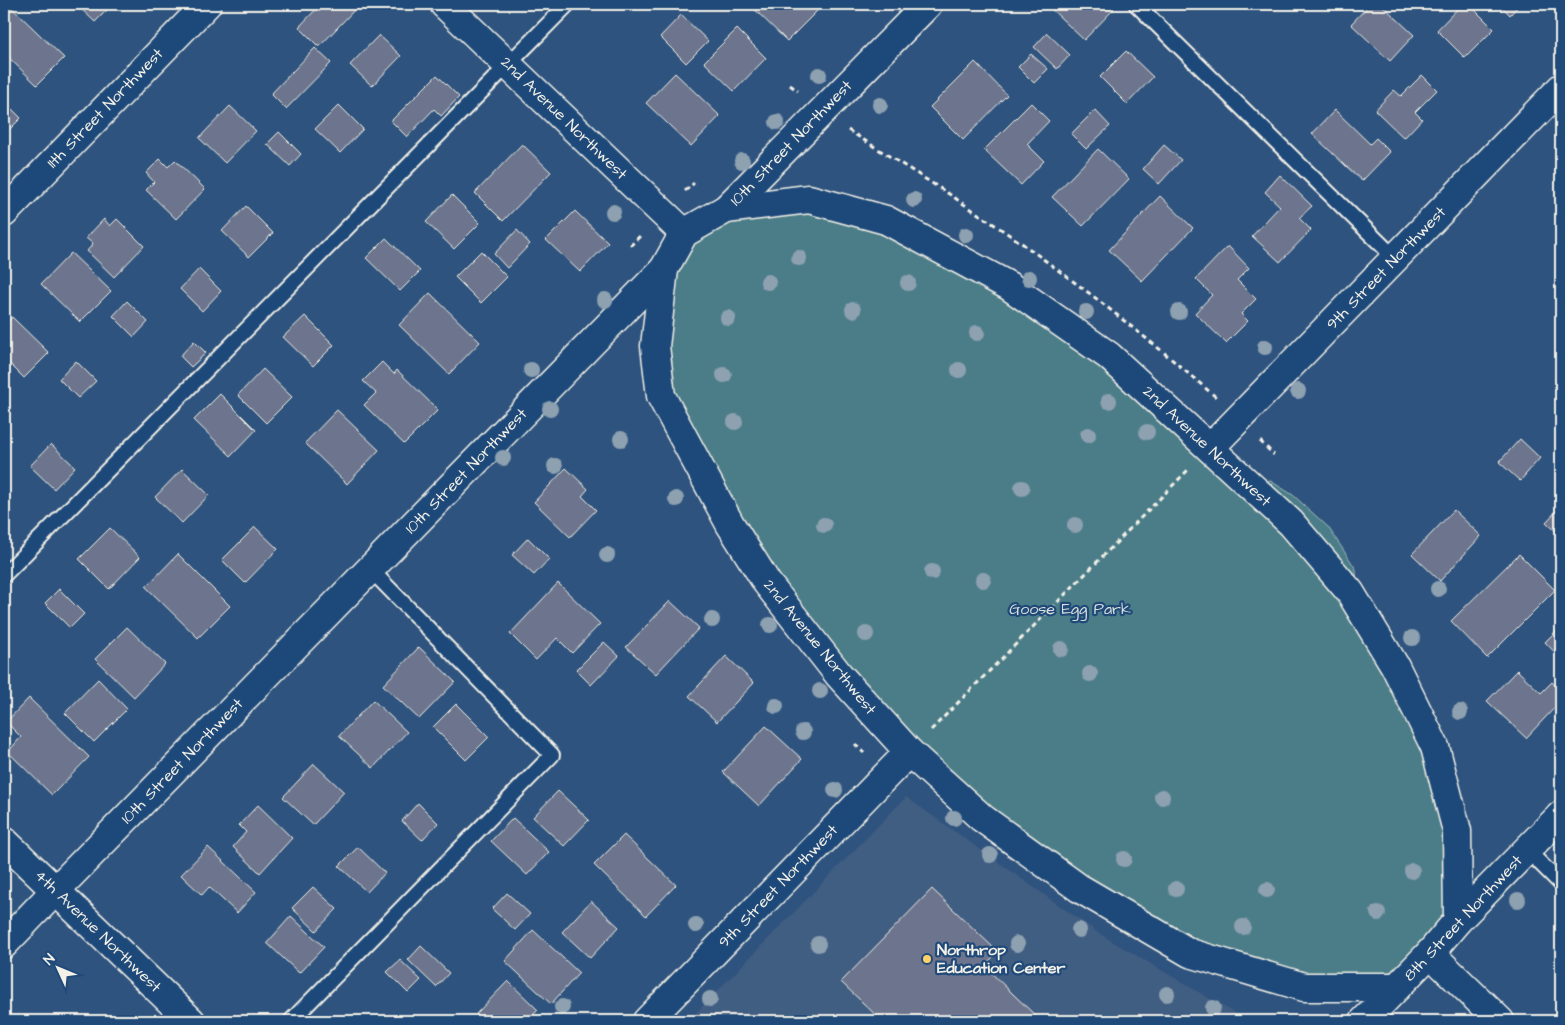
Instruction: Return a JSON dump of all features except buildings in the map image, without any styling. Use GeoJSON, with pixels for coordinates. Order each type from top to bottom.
{"type":"FeatureCollection","features":[{"type":"Feature","properties":{"kind":"street","name":"11th Street Northwest"},"geometry":{"type":"LineString","coordinates":[[4,213],[207,4]]}},
{"type":"Feature","properties":{"kind":"street","name":"2nd Avenue Northwest"},"geometry":{"type":"LineString","coordinates":[[444,4],[684,233]]}},
{"type":"Feature","properties":{"kind":"street","name":"10th Street Northwest"},"geometry":{"type":"LineString","coordinates":[[4,944],[664,269],[684,233],[726,209],[928,4]]}},
{"type":"Feature","properties":{"kind":"street","name":"9th Street Northwest"},"geometry":{"type":"LineString","coordinates":[[1210,448],[1561,88]]}},
{"type":"Feature","properties":{"kind":"street","name":"2nd Avenue Northwest"},"geometry":{"type":"LineString","coordinates":[[726,209],[809,199],[886,220],[1009,286],[1109,356],[1291,523],[1350,592],[1396,666],[1435,747],[1457,831],[1458,920]]}},
{"type":"Feature","properties":{"kind":"street","name":"2nd Avenue Northwest"},"geometry":{"type":"LineString","coordinates":[[664,269],[655,346],[661,396],[730,524],[768,583],[839,675],[909,752],[989,824],[1079,888],[1190,953],[1304,987],[1397,987]]}},
{"type":"Feature","properties":{"kind":"street","name":"9th Street Northwest"},"geometry":{"type":"LineString","coordinates":[[647,1021],[909,752]]}},
{"type":"Feature","properties":{"kind":"street","name":"8th Street Northwest"},"geometry":{"type":"LineString","coordinates":[[1364,1021],[1430,953],[1458,920],[1561,815]]}},
{"type":"Feature","properties":{"kind":"street","name":"4th Avenue Northwest"},"geometry":{"type":"LineString","coordinates":[[4,841],[191,1021]]}},
{"type":"Feature","properties":{"kind":"street"},"geometry":{"type":"LineString","coordinates":[[1430,953],[1500,1021]]}},
{"type":"Feature","properties":{"kind":"lane"},"geometry":{"type":"LineString","coordinates":[[4,575],[568,4]]}},
{"type":"Feature","properties":{"kind":"lane"},"geometry":{"type":"LineString","coordinates":[[1136,4],[1396,259]]}},
{"type":"Feature","properties":{"kind":"lane"},"geometry":{"type":"LineString","coordinates":[[291,1021],[552,756],[370,569]]}},
{"type":"Feature","properties":{"kind":"lane"},"geometry":{"type":"LineString","coordinates":[[1527,850],[1561,884]]}},
{"type":"Feature","properties":{"kind":"path"},"geometry":{"type":"LineString","coordinates":[[790,85],[851,132],[949,194],[1023,244],[1093,296],[1215,396]]}},
{"type":"Feature","properties":{"kind":"path"},"geometry":{"type":"LineString","coordinates":[[909,752],[1210,448]]}},
{"type":"Feature","properties":{"kind":"shaded area"},"geometry":{"type":"Polygon","coordinates":[[[906,797],[1100,934],[1248,1021],[688,1021],[906,797]]]}},
{"type":"Feature","properties":{"kind":"green space","name":"Goose Egg Park"},"geometry":{"type":"Polygon","coordinates":[[[809,199],[1009,286],[1253,488],[1269,480],[1293,495],[1328,527],[1356,569],[1358,606],[1435,747],[1458,920],[1397,987],[1304,987],[1190,953],[909,752],[730,524],[655,346],[684,233],[809,199]]]}},
{"type":"Feature","properties":{"kind":"place","name":"Northrop Education Center"},"geometry":{"type":"Point","coordinates":[927,959]}}]}
